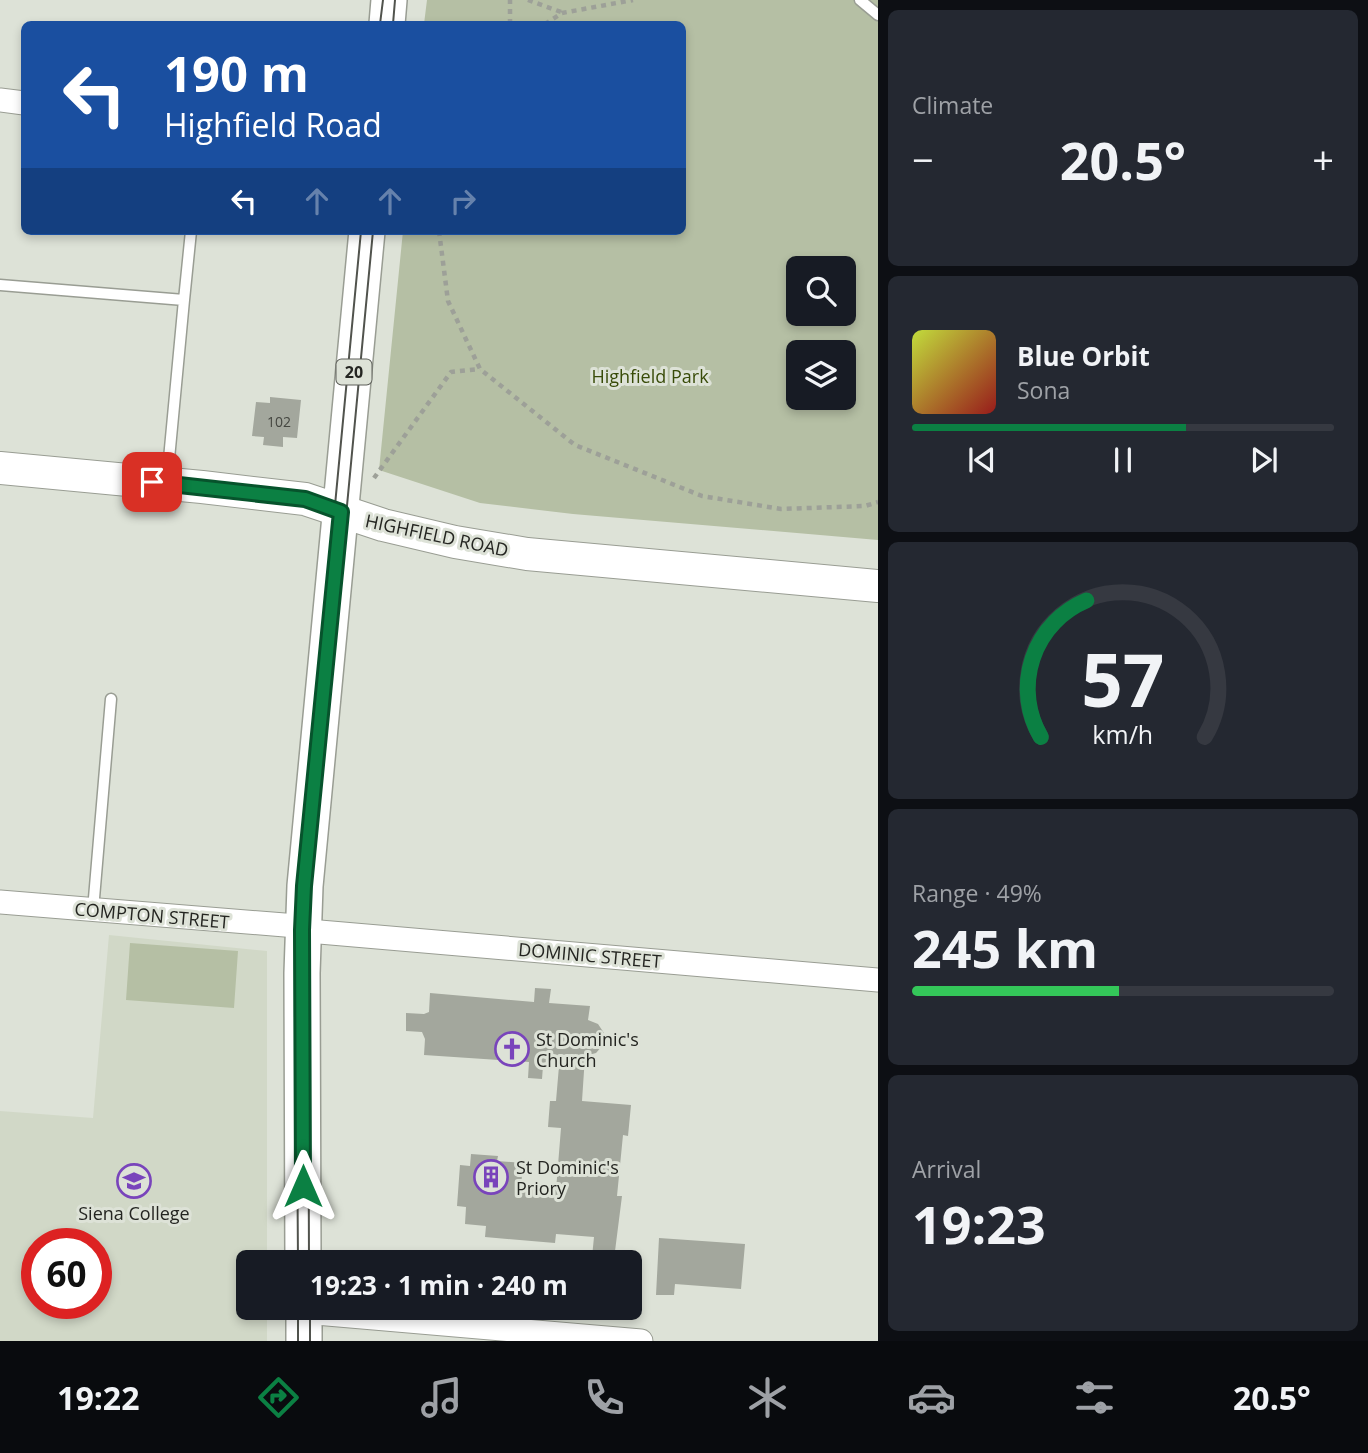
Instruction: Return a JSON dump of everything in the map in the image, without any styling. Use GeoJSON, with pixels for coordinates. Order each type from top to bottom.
{"type":"FeatureCollection","features":[{"type":"Feature","properties":{"kind":"main road"},"geometry":{"type":"LineString","coordinates":[[387,21],[389,0]]}},
{"type":"Feature","properties":{"kind":"main road","name":"20"},"geometry":{"type":"LineString","coordinates":[[303,1250],[304,886],[367,235]]}},
{"type":"Feature","properties":{"kind":"main road","name":"HIGHFIELD ROAD"},"geometry":{"type":"LineString","coordinates":[[0,468],[305,499],[383,525],[454,542],[527,554],[878,586]]}},
{"type":"Feature","properties":{"kind":"street"},"geometry":{"type":"LineString","coordinates":[[0,100],[21,103]]}},
{"type":"Feature","properties":{"kind":"street","name":"COMPTON STREET"},"geometry":{"type":"LineString","coordinates":[[0,902],[298,926],[302,930]]}},
{"type":"Feature","properties":{"kind":"street","name":"DOMINIC STREET"},"geometry":{"type":"LineString","coordinates":[[302,930],[878,980]]}},
{"type":"Feature","properties":{"kind":"street"},"geometry":{"type":"LineString","coordinates":[[304,1320],[641,1341]]}},
{"type":"Feature","properties":{"kind":"lane"},"geometry":{"type":"LineString","coordinates":[[860,0],[878,15]]}},
{"type":"Feature","properties":{"kind":"lane"},"geometry":{"type":"LineString","coordinates":[[167,483],[191,235]]}},
{"type":"Feature","properties":{"kind":"lane"},"geometry":{"type":"LineString","coordinates":[[0,285],[184,300]]}},
{"type":"Feature","properties":{"kind":"lane"},"geometry":{"type":"LineString","coordinates":[[93,910],[111,699]]}},
{"type":"Feature","properties":{"kind":"path"},"geometry":{"type":"LineString","coordinates":[[510,0],[510,21]]}},
{"type":"Feature","properties":{"kind":"path"},"geometry":{"type":"LineString","coordinates":[[528,0],[562,13]]}},
{"type":"Feature","properties":{"kind":"path"},"geometry":{"type":"LineString","coordinates":[[550,21],[562,13],[633,0]]}},
{"type":"Feature","properties":{"kind":"path"},"geometry":{"type":"LineString","coordinates":[[439,235],[447,301],[480,369],[575,445],[702,496],[781,509],[865,506],[878,502]]}},
{"type":"Feature","properties":{"kind":"path"},"geometry":{"type":"LineString","coordinates":[[373,478],[451,372],[480,369]]}},
{"type":"Feature","properties":{"kind":"shaded area","name":"Siena College"},"geometry":{"type":"Polygon","coordinates":[[[109,935],[267,951],[267,1250],[236,1250],[236,1320],[267,1320],[267,1341],[0,1341],[0,1111],[93,1118],[109,935]]]}},
{"type":"Feature","properties":{"kind":"green space","name":"Highfield Park"},"geometry":{"type":"Polygon","coordinates":[[[427,0],[878,0],[878,540],[573,514],[480,503],[379,470],[403,235],[686,235],[686,21],[424,21],[427,0]]]}},
{"type":"Feature","properties":{"kind":"green space"},"geometry":{"type":"Polygon","coordinates":[[[130,943],[238,951],[234,1008],[126,1000],[130,943]]]}},
{"type":"Feature","properties":{"kind":"building"},"geometry":{"type":"Polygon","coordinates":[[[270,397],[301,400],[297,438],[283,437],[283,447],[263,445],[264,437],[252,436],[256,402],[270,403],[270,397]]]}},
{"type":"Feature","properties":{"kind":"building"},"geometry":{"type":"Polygon","coordinates":[[[535,988],[551,989],[549,1003],[590,1006],[588,1020],[598,1024],[604,1033],[603,1045],[596,1053],[585,1056],[582,1101],[631,1105],[628,1136],[623,1135],[617,1196],[622,1196],[615,1250],[593,1250],[594,1237],[556,1234],[555,1243],[485,1237],[486,1226],[465,1224],[466,1207],[457,1206],[460,1165],[470,1166],[471,1154],[498,1156],[497,1161],[523,1163],[521,1187],[556,1190],[561,1128],[548,1127],[550,1101],[556,1101],[559,1066],[543,1066],[542,1079],[528,1078],[529,1062],[424,1055],[425,1039],[422,1032],[406,1031],[406,1013],[429,1012],[430,993],[534,1002],[535,988]]]}},
{"type":"Feature","properties":{"kind":"building"},"geometry":{"type":"Polygon","coordinates":[[[659,1238],[745,1244],[741,1289],[675,1284],[674,1295],[656,1295],[659,1238]]]}},
{"type":"Feature","properties":{"kind":"tram line"},"geometry":{"type":"LineString","coordinates":[[380,21],[383,0]]}},
{"type":"Feature","properties":{"kind":"tram line"},"geometry":{"type":"LineString","coordinates":[[393,21],[395,0]]}},
{"type":"Feature","properties":{"kind":"tram line"},"geometry":{"type":"LineString","coordinates":[[298,1250],[296,973],[299,885],[361,235]]}},
{"type":"Feature","properties":{"kind":"tram line"},"geometry":{"type":"LineString","coordinates":[[309,1250],[308,973],[311,886],[373,235]]}},
{"type":"Feature","properties":{"kind":"tram line"},"geometry":{"type":"LineString","coordinates":[[298,1320],[298,1341]]}},
{"type":"Feature","properties":{"kind":"tram line"},"geometry":{"type":"LineString","coordinates":[[310,1320],[310,1341]]}},
{"type":"Feature","properties":{"kind":"place","name":"St Dominic's Church"},"geometry":{"type":"Point","coordinates":[512,1049]}},
{"type":"Feature","properties":{"kind":"place","name":"St Dominic's Priory"},"geometry":{"type":"Point","coordinates":[491,1177]}},
{"type":"Feature","properties":{"kind":"place","name":"Siena College"},"geometry":{"type":"Point","coordinates":[134,1181]}},
{"type":"Feature","properties":{"kind":"route"},"geometry":{"type":"LineString","coordinates":[[152,482],[305,499],[341,512],[304,886],[303,1186]]}}]}
